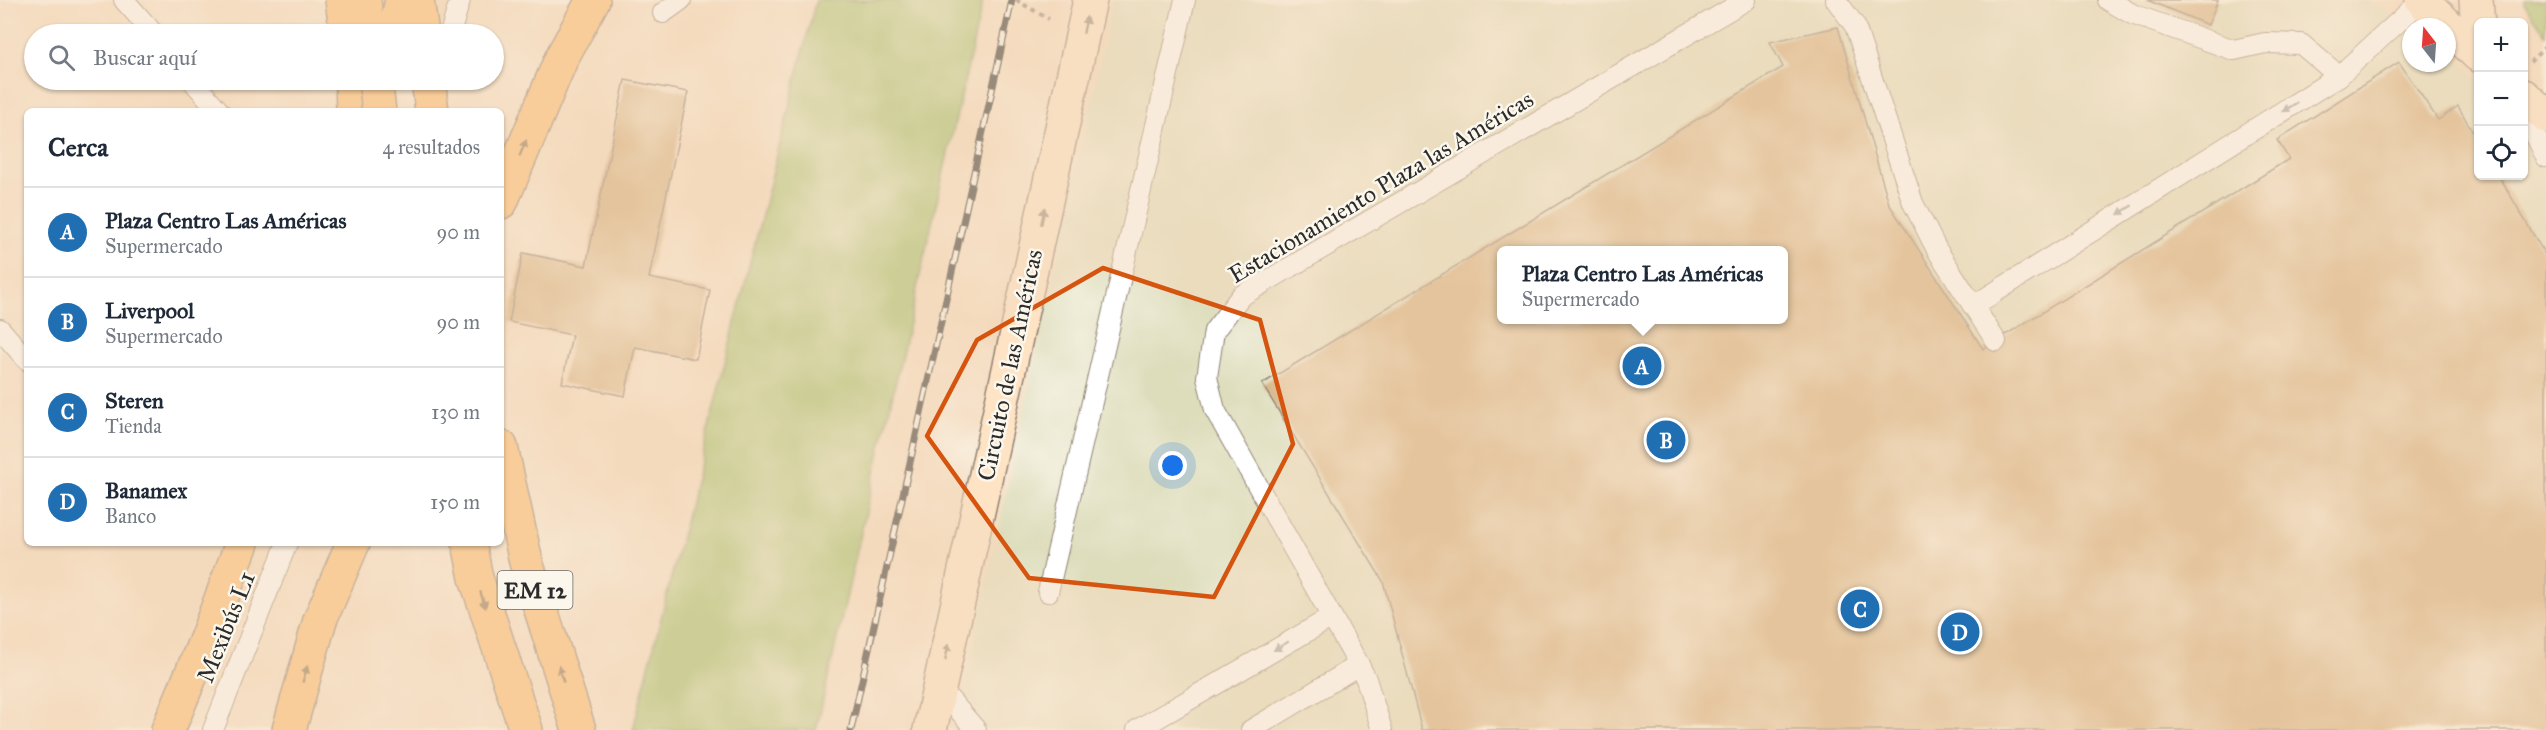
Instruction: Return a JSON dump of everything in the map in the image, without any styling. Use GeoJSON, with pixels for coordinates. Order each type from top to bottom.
{"type":"FeatureCollection","features":[{"type":"Feature","properties":{"kind":"highway"},"geometry":{"type":"LineString","coordinates":[[342,0],[346,24]]}},
{"type":"Feature","properties":{"kind":"highway"},"geometry":{"type":"LineString","coordinates":[[364,0],[367,24]]}},
{"type":"Feature","properties":{"kind":"highway"},"geometry":{"type":"LineString","coordinates":[[396,24],[402,0]]}},
{"type":"Feature","properties":{"kind":"highway"},"geometry":{"type":"LineString","coordinates":[[417,0],[421,24]]}},
{"type":"Feature","properties":{"kind":"highway"},"geometry":{"type":"LineString","coordinates":[[504,195],[561,57],[593,0]]}},
{"type":"Feature","properties":{"kind":"highway"},"geometry":{"type":"LineString","coordinates":[[352,90],[353,108]]}},
{"type":"Feature","properties":{"kind":"highway"},"geometry":{"type":"LineString","coordinates":[[376,90],[378,108]]}},
{"type":"Feature","properties":{"kind":"highway"},"geometry":{"type":"LineString","coordinates":[[379,108],[382,90]]}},
{"type":"Feature","properties":{"kind":"highway"},"geometry":{"type":"LineString","coordinates":[[429,90],[432,108]]}},
{"type":"Feature","properties":{"kind":"highway","name":"EM 12"},"geometry":{"type":"LineString","coordinates":[[504,461],[526,562],[579,730]]}},
{"type":"Feature","properties":{"kind":"highway"},"geometry":{"type":"LineString","coordinates":[[168,730],[206,639],[241,546]]}},
{"type":"Feature","properties":{"kind":"highway"},"geometry":{"type":"LineString","coordinates":[[289,730],[320,620],[352,546]]}},
{"type":"Feature","properties":{"kind":"highway","name":"EM 12"},"geometry":{"type":"LineString","coordinates":[[469,546],[476,578],[526,730]]}},
{"type":"Feature","properties":{"kind":"main road","name":"Circuito de las Américas"},"geometry":{"type":"LineString","coordinates":[[930,730],[1090,0]]}},
{"type":"Feature","properties":{"kind":"main road"},"geometry":{"type":"LineString","coordinates":[[2422,0],[2474,51]]}},
{"type":"Feature","properties":{"kind":"main road"},"geometry":{"type":"LineString","coordinates":[[2476,0],[2477,18]]}},
{"type":"Feature","properties":{"kind":"main road"},"geometry":{"type":"LineString","coordinates":[[2528,100],[2546,116]]}},
{"type":"Feature","properties":{"kind":"lane"},"geometry":{"type":"LineString","coordinates":[[124,0],[145,24]]}},
{"type":"Feature","properties":{"kind":"lane"},"geometry":{"type":"LineString","coordinates":[[663,13],[681,0]]}},
{"type":"Feature","properties":{"kind":"lane"},"geometry":{"type":"LineString","coordinates":[[1048,592],[1185,0]]}},
{"type":"Feature","properties":{"kind":"lane","name":"Estacionamiento Plaza las Américas"},"geometry":{"type":"LineString","coordinates":[[1379,729],[1366,679],[1359,665],[1215,410],[1207,377],[1214,331],[1241,296],[1746,0]]}},
{"type":"Feature","properties":{"kind":"lane"},"geometry":{"type":"LineString","coordinates":[[1836,0],[1855,26],[1913,203],[1936,250],[1996,341]]}},
{"type":"Feature","properties":{"kind":"lane"},"geometry":{"type":"LineString","coordinates":[[2108,0],[2136,7],[2234,50],[2265,42],[2301,44],[2339,76]]}},
{"type":"Feature","properties":{"kind":"lane"},"geometry":{"type":"LineString","coordinates":[[1973,306],[2339,76],[2422,0]]}},
{"type":"Feature","properties":{"kind":"lane"},"geometry":{"type":"LineString","coordinates":[[453,24],[460,1]]}},
{"type":"Feature","properties":{"kind":"lane"},"geometry":{"type":"LineString","coordinates":[[201,90],[216,108]]}},
{"type":"Feature","properties":{"kind":"lane"},"geometry":{"type":"LineString","coordinates":[[428,108],[433,90]]}},
{"type":"Feature","properties":{"kind":"lane"},"geometry":{"type":"LineString","coordinates":[[2528,122],[2546,158]]}},
{"type":"Feature","properties":{"kind":"lane"},"geometry":{"type":"LineString","coordinates":[[0,329],[24,357]]}},
{"type":"Feature","properties":{"kind":"lane","name":"Mexibús L1"},"geometry":{"type":"LineString","coordinates":[[213,730],[286,546]]}},
{"type":"Feature","properties":{"kind":"lane"},"geometry":{"type":"LineString","coordinates":[[1137,730],[1332,617]]}},
{"type":"Feature","properties":{"kind":"lane"},"geometry":{"type":"LineString","coordinates":[[1251,730],[1359,665]]}},
{"type":"Feature","properties":{"kind":"lane"},"geometry":{"type":"LineString","coordinates":[[939,687],[976,730]]}},
{"type":"Feature","properties":{"kind":"path"},"geometry":{"type":"LineString","coordinates":[[1016,0],[1054,22]]}},
{"type":"Feature","properties":{"kind":"path"},"geometry":{"type":"LineString","coordinates":[[2528,64],[2546,46]]}},
{"type":"Feature","properties":{"kind":"highlighted area"},"geometry":{"type":"Polygon","coordinates":[[[1103,268],[1260,320],[1293,444],[1214,597],[1029,578],[927,436],[977,340],[1103,268]]]}},
{"type":"Feature","properties":{"kind":"shaded area"},"geometry":{"type":"Polygon","coordinates":[[[1113,0],[2368,0],[2402,21],[2402,72],[2456,72],[2456,58],[2474,75],[2474,180],[2528,180],[2528,124],[2546,141],[2546,730],[955,730],[1113,0]]]}},
{"type":"Feature","properties":{"kind":"green space"},"geometry":{"type":"Polygon","coordinates":[[[816,0],[983,0],[816,730],[633,730],[816,0]]]}},
{"type":"Feature","properties":{"kind":"green space"},"geometry":{"type":"Polygon","coordinates":[[[2524,0],[2546,0],[2546,34],[2524,4],[2524,0]]]}},
{"type":"Feature","properties":{"kind":"building"},"geometry":{"type":"Polygon","coordinates":[[[2147,0],[2218,0],[2208,25],[2147,0]]]}},
{"type":"Feature","properties":{"kind":"building"},"geometry":{"type":"Polygon","coordinates":[[[1838,27],[1889,204],[1983,349],[2289,159],[2277,140],[2399,62],[2402,72],[2406,72],[2438,120],[2458,106],[2474,134],[2474,180],[2501,180],[2546,256],[2546,730],[1422,730],[1383,581],[1262,384],[1783,67],[1770,42],[1838,27]]]}},
{"type":"Feature","properties":{"kind":"building"},"geometry":{"type":"Polygon","coordinates":[[[625,80],[688,92],[649,278],[710,290],[696,359],[635,347],[625,396],[562,383],[572,335],[509,322],[523,253],[586,266],[625,80]]]}},
{"type":"Feature","properties":{"kind":"railway"},"geometry":{"type":"LineString","coordinates":[[851,730],[1012,0]]}},
{"type":"Feature","properties":{"kind":"place","name":"Plaza Centro Las Américas"},"geometry":{"type":"Point","coordinates":[1642,366]}},
{"type":"Feature","properties":{"kind":"place","name":"Liverpool"},"geometry":{"type":"Point","coordinates":[1666,440]}},
{"type":"Feature","properties":{"kind":"place","name":"Steren"},"geometry":{"type":"Point","coordinates":[1860,609]}},
{"type":"Feature","properties":{"kind":"place","name":"Banamex"},"geometry":{"type":"Point","coordinates":[1960,632]}}]}
